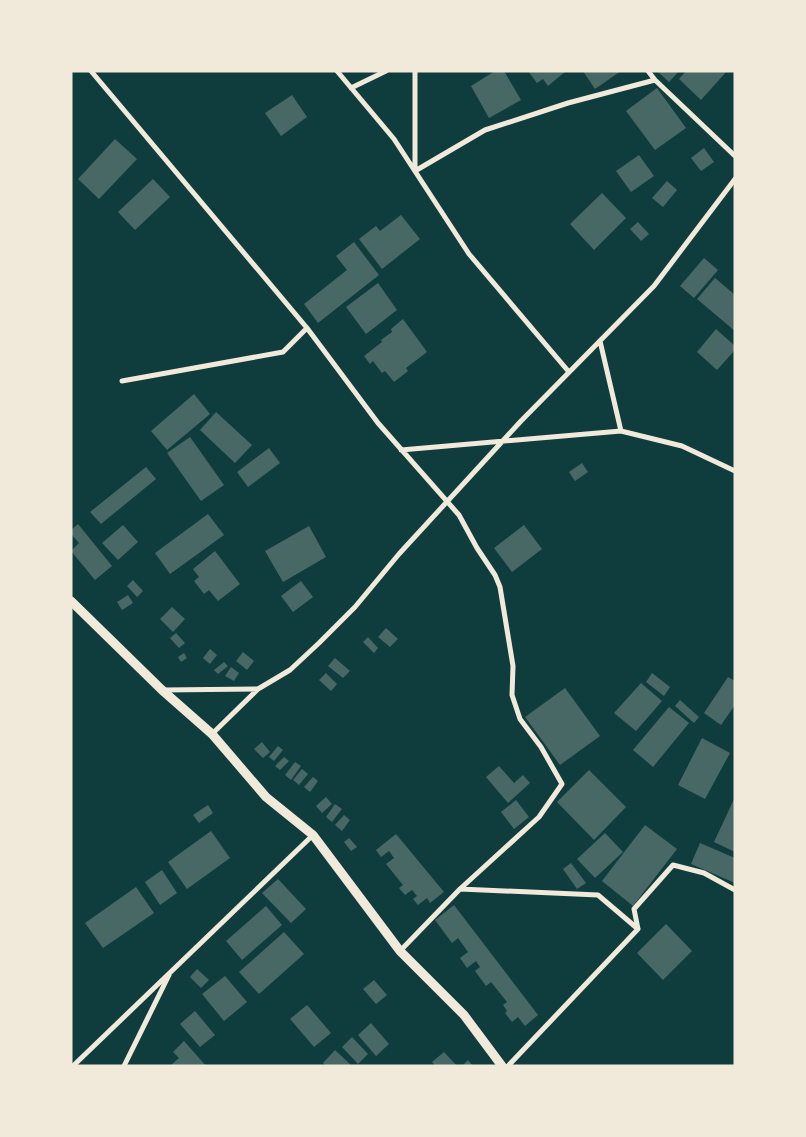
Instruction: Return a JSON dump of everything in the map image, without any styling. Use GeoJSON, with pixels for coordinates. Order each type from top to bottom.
{"type":"FeatureCollection","features":[{"type":"Feature","properties":{"kind":"street"},"geometry":{"type":"LineString","coordinates":[[91,71],[307,328],[378,423],[459,515],[477,548],[495,575],[500,587],[512,666],[512,695],[520,719],[541,747],[562,784],[539,816],[460,889],[400,951]]}},
{"type":"Feature","properties":{"kind":"street"},"geometry":{"type":"LineString","coordinates":[[337,71],[394,139],[469,254],[569,372]]}},
{"type":"Feature","properties":{"kind":"street"},"geometry":{"type":"LineString","coordinates":[[351,88],[386,71]]}},
{"type":"Feature","properties":{"kind":"street"},"geometry":{"type":"LineString","coordinates":[[415,71],[415,171]]}},
{"type":"Feature","properties":{"kind":"street"},"geometry":{"type":"LineString","coordinates":[[648,71],[735,156]]}},
{"type":"Feature","properties":{"kind":"street"},"geometry":{"type":"LineString","coordinates":[[415,171],[485,130],[568,103],[656,80]]}},
{"type":"Feature","properties":{"kind":"street"},"geometry":{"type":"LineString","coordinates":[[212,734],[258,689],[290,670],[355,607],[446,502],[569,372],[654,286],[735,179]]}},
{"type":"Feature","properties":{"kind":"street"},"geometry":{"type":"LineString","coordinates":[[122,381],[283,352],[307,328]]}},
{"type":"Feature","properties":{"kind":"street"},"geometry":{"type":"LineString","coordinates":[[600,341],[621,431]]}},
{"type":"Feature","properties":{"kind":"street"},"geometry":{"type":"LineString","coordinates":[[401,450],[621,431],[682,446],[735,471]]}},
{"type":"Feature","properties":{"kind":"street"},"geometry":{"type":"LineString","coordinates":[[71,601],[162,690],[212,734],[266,796],[313,835],[400,951],[464,1015],[502,1066]]}},
{"type":"Feature","properties":{"kind":"street"},"geometry":{"type":"LineString","coordinates":[[162,690],[258,689]]}},
{"type":"Feature","properties":{"kind":"street"},"geometry":{"type":"LineString","coordinates":[[73,1066],[313,835]]}},
{"type":"Feature","properties":{"kind":"street"},"geometry":{"type":"LineString","coordinates":[[638,929],[634,908],[673,865],[704,873],[735,890]]}},
{"type":"Feature","properties":{"kind":"street"},"geometry":{"type":"LineString","coordinates":[[460,889],[598,895],[638,929]]}},
{"type":"Feature","properties":{"kind":"street"},"geometry":{"type":"LineString","coordinates":[[508,1066],[638,929]]}},
{"type":"Feature","properties":{"kind":"street"},"geometry":{"type":"LineString","coordinates":[[124,1066],[171,970]]}},
{"type":"Feature","properties":{"kind":"building"},"geometry":{"type":"Polygon","coordinates":[[[495,71],[504,71],[521,100],[489,118],[471,86],[495,71]]]}},
{"type":"Feature","properties":{"kind":"building"},"geometry":{"type":"Polygon","coordinates":[[[528,71],[566,71],[548,86],[543,79],[537,83],[528,71]]]}},
{"type":"Feature","properties":{"kind":"building"},"geometry":{"type":"Polygon","coordinates":[[[583,71],[621,71],[595,89],[583,71]]]}},
{"type":"Feature","properties":{"kind":"building"},"geometry":{"type":"Polygon","coordinates":[[[657,71],[679,71],[669,82],[657,71]]]}},
{"type":"Feature","properties":{"kind":"building"},"geometry":{"type":"Polygon","coordinates":[[[686,71],[727,71],[701,100],[679,79],[686,71]]]}},
{"type":"Feature","properties":{"kind":"building"},"geometry":{"type":"Polygon","coordinates":[[[657,88],[686,128],[655,150],[626,111],[657,88]]]}},
{"type":"Feature","properties":{"kind":"building"},"geometry":{"type":"Polygon","coordinates":[[[292,95],[307,117],[281,136],[265,113],[292,95]]]}},
{"type":"Feature","properties":{"kind":"building"},"geometry":{"type":"Polygon","coordinates":[[[115,139],[137,159],[99,199],[78,179],[115,139]]]}},
{"type":"Feature","properties":{"kind":"building"},"geometry":{"type":"Polygon","coordinates":[[[704,148],[714,162],[701,171],[691,158],[704,148]]]}},
{"type":"Feature","properties":{"kind":"building"},"geometry":{"type":"Polygon","coordinates":[[[639,155],[654,176],[631,192],[616,171],[639,155]]]}},
{"type":"Feature","properties":{"kind":"building"},"geometry":{"type":"Polygon","coordinates":[[[153,179],[170,197],[135,230],[118,212],[153,179]]]}},
{"type":"Feature","properties":{"kind":"building"},"geometry":{"type":"Polygon","coordinates":[[[667,181],[677,190],[663,207],[652,198],[667,181]]]}},
{"type":"Feature","properties":{"kind":"building"},"geometry":{"type":"Polygon","coordinates":[[[602,193],[626,218],[594,250],[570,224],[602,193]]]}},
{"type":"Feature","properties":{"kind":"building"},"geometry":{"type":"Polygon","coordinates":[[[401,215],[420,239],[382,269],[359,239],[376,226],[380,231],[401,215]]]}},
{"type":"Feature","properties":{"kind":"building"},"geometry":{"type":"Polygon","coordinates":[[[638,222],[649,234],[641,241],[630,229],[638,222]]]}},
{"type":"Feature","properties":{"kind":"building"},"geometry":{"type":"Polygon","coordinates":[[[354,242],[379,275],[318,323],[304,304],[347,270],[336,256],[354,242]]]}},
{"type":"Feature","properties":{"kind":"building"},"geometry":{"type":"Polygon","coordinates":[[[704,258],[718,270],[694,298],[680,286],[704,258]]]}},
{"type":"Feature","properties":{"kind":"building"},"geometry":{"type":"Polygon","coordinates":[[[715,278],[735,295],[735,331],[697,299],[715,278]]]}},
{"type":"Feature","properties":{"kind":"building"},"geometry":{"type":"Polygon","coordinates":[[[378,283],[397,310],[366,334],[346,307],[378,283]]]}},
{"type":"Feature","properties":{"kind":"building"},"geometry":{"type":"Polygon","coordinates":[[[403,319],[427,352],[406,368],[408,371],[394,382],[385,371],[382,373],[373,361],[370,364],[364,356],[382,342],[381,340],[392,332],[391,329],[403,319]]]}},
{"type":"Feature","properties":{"kind":"building"},"geometry":{"type":"Polygon","coordinates":[[[716,329],[735,346],[735,350],[717,370],[697,352],[716,329]]]}},
{"type":"Feature","properties":{"kind":"building"},"geometry":{"type":"Polygon","coordinates":[[[194,394],[210,414],[167,450],[151,431],[194,394]]]}},
{"type":"Feature","properties":{"kind":"building"},"geometry":{"type":"Polygon","coordinates":[[[216,412],[252,445],[235,463],[200,430],[216,412]]]}},
{"type":"Feature","properties":{"kind":"building"},"geometry":{"type":"Polygon","coordinates":[[[190,437],[224,485],[201,501],[167,453],[190,437]]]}},
{"type":"Feature","properties":{"kind":"building"},"geometry":{"type":"Polygon","coordinates":[[[269,448],[280,463],[248,487],[237,472],[269,448]]]}},
{"type":"Feature","properties":{"kind":"building"},"geometry":{"type":"Polygon","coordinates":[[[582,463],[588,472],[575,481],[569,472],[582,463]]]}},
{"type":"Feature","properties":{"kind":"building"},"geometry":{"type":"Polygon","coordinates":[[[146,467],[156,479],[101,524],[90,512],[146,467]]]}},
{"type":"Feature","properties":{"kind":"building"},"geometry":{"type":"Polygon","coordinates":[[[208,514],[224,535],[170,574],[155,553],[208,514]]]}},
{"type":"Feature","properties":{"kind":"building"},"geometry":{"type":"Polygon","coordinates":[[[78,524],[112,566],[95,580],[71,551],[79,543],[71,534],[71,530],[78,524]]]}},
{"type":"Feature","properties":{"kind":"building"},"geometry":{"type":"Polygon","coordinates":[[[123,525],[138,542],[118,560],[102,543],[123,525]]]}},
{"type":"Feature","properties":{"kind":"building"},"geometry":{"type":"Polygon","coordinates":[[[524,525],[542,549],[512,572],[494,548],[524,525]]]}},
{"type":"Feature","properties":{"kind":"building"},"geometry":{"type":"Polygon","coordinates":[[[309,526],[326,557],[283,582],[265,551],[309,526]]]}},
{"type":"Feature","properties":{"kind":"building"},"geometry":{"type":"Polygon","coordinates":[[[215,551],[240,584],[218,601],[209,590],[204,594],[194,581],[199,577],[193,569],[215,551]]]}},
{"type":"Feature","properties":{"kind":"building"},"geometry":{"type":"Polygon","coordinates":[[[133,580],[143,591],[137,597],[127,586],[133,580]]]}},
{"type":"Feature","properties":{"kind":"building"},"geometry":{"type":"Polygon","coordinates":[[[301,581],[313,597],[293,612],[281,596],[301,581]]]}},
{"type":"Feature","properties":{"kind":"building"},"geometry":{"type":"Polygon","coordinates":[[[128,595],[133,603],[122,610],[117,602],[128,595]]]}},
{"type":"Feature","properties":{"kind":"building"},"geometry":{"type":"Polygon","coordinates":[[[172,607],[185,619],[173,632],[160,619],[172,607]]]}},
{"type":"Feature","properties":{"kind":"building"},"geometry":{"type":"Polygon","coordinates":[[[386,628],[398,639],[390,647],[378,637],[386,628]]]}},
{"type":"Feature","properties":{"kind":"building"},"geometry":{"type":"Polygon","coordinates":[[[176,633],[185,643],[179,648],[170,638],[176,633]]]}},
{"type":"Feature","properties":{"kind":"building"},"geometry":{"type":"Polygon","coordinates":[[[368,637],[378,648],[374,653],[363,642],[368,637]]]}},
{"type":"Feature","properties":{"kind":"building"},"geometry":{"type":"Polygon","coordinates":[[[210,649],[217,655],[210,664],[203,658],[210,649]]]}},
{"type":"Feature","properties":{"kind":"building"},"geometry":{"type":"Polygon","coordinates":[[[243,652],[254,661],[247,670],[236,661],[243,652]]]}},
{"type":"Feature","properties":{"kind":"building"},"geometry":{"type":"Polygon","coordinates":[[[184,653],[187,658],[181,662],[178,657],[184,653]]]}},
{"type":"Feature","properties":{"kind":"building"},"geometry":{"type":"Polygon","coordinates":[[[335,658],[350,671],[343,678],[328,666],[335,658]]]}},
{"type":"Feature","properties":{"kind":"building"},"geometry":{"type":"Polygon","coordinates":[[[224,662],[228,666],[218,674],[214,670],[224,662]]]}},
{"type":"Feature","properties":{"kind":"building"},"geometry":{"type":"Polygon","coordinates":[[[231,667],[239,673],[234,681],[225,676],[231,667]]]}},
{"type":"Feature","properties":{"kind":"building"},"geometry":{"type":"Polygon","coordinates":[[[326,673],[337,684],[331,691],[319,680],[326,673]]]}},
{"type":"Feature","properties":{"kind":"building"},"geometry":{"type":"Polygon","coordinates":[[[652,673],[670,687],[664,696],[646,682],[652,673]]]}},
{"type":"Feature","properties":{"kind":"building"},"geometry":{"type":"Polygon","coordinates":[[[728,677],[735,681],[735,705],[721,725],[704,713],[728,677]]]}},
{"type":"Feature","properties":{"kind":"building"},"geometry":{"type":"Polygon","coordinates":[[[641,683],[662,701],[636,731],[614,713],[641,683]]]}},
{"type":"Feature","properties":{"kind":"building"},"geometry":{"type":"Polygon","coordinates":[[[565,688],[600,736],[560,765],[525,717],[565,688]]]}},
{"type":"Feature","properties":{"kind":"building"},"geometry":{"type":"Polygon","coordinates":[[[680,700],[699,717],[694,723],[675,706],[680,700]]]}},
{"type":"Feature","properties":{"kind":"building"},"geometry":{"type":"Polygon","coordinates":[[[669,707],[689,723],[653,767],[633,750],[669,707]]]}},
{"type":"Feature","properties":{"kind":"building"},"geometry":{"type":"Polygon","coordinates":[[[702,738],[730,753],[705,799],[678,785],[702,738]]]}},
{"type":"Feature","properties":{"kind":"building"},"geometry":{"type":"Polygon","coordinates":[[[262,742],[270,752],[263,758],[254,749],[262,742]]]}},
{"type":"Feature","properties":{"kind":"building"},"geometry":{"type":"Polygon","coordinates":[[[278,746],[283,750],[274,761],[269,757],[278,746]]]}},
{"type":"Feature","properties":{"kind":"building"},"geometry":{"type":"Polygon","coordinates":[[[284,757],[289,761],[280,770],[275,766],[284,757]]]}},
{"type":"Feature","properties":{"kind":"building"},"geometry":{"type":"Polygon","coordinates":[[[295,762],[301,766],[291,780],[285,775],[295,762]]]}},
{"type":"Feature","properties":{"kind":"building"},"geometry":{"type":"Polygon","coordinates":[[[499,766],[514,783],[523,775],[530,783],[508,803],[486,777],[499,766]]]}},
{"type":"Feature","properties":{"kind":"building"},"geometry":{"type":"Polygon","coordinates":[[[302,769],[308,774],[299,785],[293,780],[302,769]]]}},
{"type":"Feature","properties":{"kind":"building"},"geometry":{"type":"Polygon","coordinates":[[[589,770],[626,807],[594,840],[557,802],[589,770]]]}},
{"type":"Feature","properties":{"kind":"building"},"geometry":{"type":"Polygon","coordinates":[[[313,777],[318,781],[310,792],[304,787],[313,777]]]}},
{"type":"Feature","properties":{"kind":"building"},"geometry":{"type":"Polygon","coordinates":[[[326,797],[332,804],[322,813],[316,806],[326,797]]]}},
{"type":"Feature","properties":{"kind":"building"},"geometry":{"type":"Polygon","coordinates":[[[735,797],[735,852],[714,842],[735,797]]]}},
{"type":"Feature","properties":{"kind":"building"},"geometry":{"type":"Polygon","coordinates":[[[516,800],[529,817],[514,829],[501,812],[516,800]]]}},
{"type":"Feature","properties":{"kind":"building"},"geometry":{"type":"Polygon","coordinates":[[[335,804],[342,809],[332,822],[326,817],[335,804]]]}},
{"type":"Feature","properties":{"kind":"building"},"geometry":{"type":"Polygon","coordinates":[[[208,805],[213,813],[199,823],[193,815],[208,805]]]}},
{"type":"Feature","properties":{"kind":"building"},"geometry":{"type":"Polygon","coordinates":[[[344,815],[350,820],[342,831],[335,825],[344,815]]]}},
{"type":"Feature","properties":{"kind":"building"},"geometry":{"type":"Polygon","coordinates":[[[645,825],[677,849],[633,906],[602,881],[645,825]]]}},
{"type":"Feature","properties":{"kind":"building"},"geometry":{"type":"Polygon","coordinates":[[[211,831],[230,858],[187,889],[168,862],[211,831]]]}},
{"type":"Feature","properties":{"kind":"building"},"geometry":{"type":"Polygon","coordinates":[[[605,833],[623,852],[595,878],[577,859],[605,833]]]}},
{"type":"Feature","properties":{"kind":"building"},"geometry":{"type":"Polygon","coordinates":[[[396,834],[444,892],[430,903],[427,898],[418,905],[413,899],[417,896],[412,890],[405,895],[399,888],[403,885],[386,864],[394,858],[389,851],[381,857],[376,850],[396,834]]]}},
{"type":"Feature","properties":{"kind":"building"},"geometry":{"type":"Polygon","coordinates":[[[349,838],[357,847],[351,851],[344,842],[349,838]]]}},
{"type":"Feature","properties":{"kind":"building"},"geometry":{"type":"Polygon","coordinates":[[[700,843],[735,858],[735,883],[691,864],[700,843]]]}},
{"type":"Feature","properties":{"kind":"building"},"geometry":{"type":"Polygon","coordinates":[[[571,863],[586,883],[577,889],[563,869],[571,863]]]}},
{"type":"Feature","properties":{"kind":"building"},"geometry":{"type":"Polygon","coordinates":[[[162,870],[177,893],[160,905],[145,882],[162,870]]]}},
{"type":"Feature","properties":{"kind":"building"},"geometry":{"type":"Polygon","coordinates":[[[278,879],[306,909],[291,923],[262,893],[278,879]]]}},
{"type":"Feature","properties":{"kind":"building"},"geometry":{"type":"Polygon","coordinates":[[[136,887],[154,913],[103,948],[85,923],[136,887]]]}},
{"type":"Feature","properties":{"kind":"building"},"geometry":{"type":"Polygon","coordinates":[[[454,905],[538,1015],[525,1026],[518,1017],[512,1022],[505,1013],[507,1011],[503,1005],[507,1002],[491,982],[486,986],[475,971],[480,967],[476,961],[467,968],[460,958],[468,952],[458,938],[452,943],[435,920],[454,905]]]}},
{"type":"Feature","properties":{"kind":"building"},"geometry":{"type":"Polygon","coordinates":[[[266,906],[282,925],[242,960],[226,941],[266,906]]]}},
{"type":"Feature","properties":{"kind":"building"},"geometry":{"type":"Polygon","coordinates":[[[666,924],[692,951],[663,980],[637,953],[666,924]]]}},
{"type":"Feature","properties":{"kind":"building"},"geometry":{"type":"Polygon","coordinates":[[[284,932],[304,954],[259,994],[239,972],[284,932]]]}},
{"type":"Feature","properties":{"kind":"building"},"geometry":{"type":"Polygon","coordinates":[[[197,969],[209,980],[201,988],[190,977],[197,969]]]}},
{"type":"Feature","properties":{"kind":"building"},"geometry":{"type":"Polygon","coordinates":[[[225,976],[247,1002],[224,1021],[202,994],[225,976]]]}},
{"type":"Feature","properties":{"kind":"building"},"geometry":{"type":"Polygon","coordinates":[[[374,980],[387,995],[376,1004],[363,989],[374,980]]]}},
{"type":"Feature","properties":{"kind":"building"},"geometry":{"type":"Polygon","coordinates":[[[307,1005],[331,1033],[314,1047],[290,1019],[307,1005]]]}},
{"type":"Feature","properties":{"kind":"building"},"geometry":{"type":"Polygon","coordinates":[[[195,1011],[215,1035],[200,1047],[180,1024],[195,1011]]]}},
{"type":"Feature","properties":{"kind":"building"},"geometry":{"type":"Polygon","coordinates":[[[371,1023],[389,1044],[376,1056],[358,1035],[371,1023]]]}},
{"type":"Feature","properties":{"kind":"building"},"geometry":{"type":"Polygon","coordinates":[[[352,1037],[368,1054],[358,1064],[342,1047],[352,1037]]]}},
{"type":"Feature","properties":{"kind":"building"},"geometry":{"type":"Polygon","coordinates":[[[184,1041],[206,1066],[170,1066],[179,1058],[173,1052],[184,1041]]]}},
{"type":"Feature","properties":{"kind":"building"},"geometry":{"type":"Polygon","coordinates":[[[335,1050],[352,1066],[326,1066],[323,1063],[335,1050]]]}},
{"type":"Feature","properties":{"kind":"building"},"geometry":{"type":"Polygon","coordinates":[[[444,1052],[457,1066],[435,1066],[432,1062],[444,1052]]]}},
{"type":"Feature","properties":{"kind":"building"},"geometry":{"type":"Polygon","coordinates":[[[468,1060],[473,1066],[462,1066],[468,1060]]]}}]}
